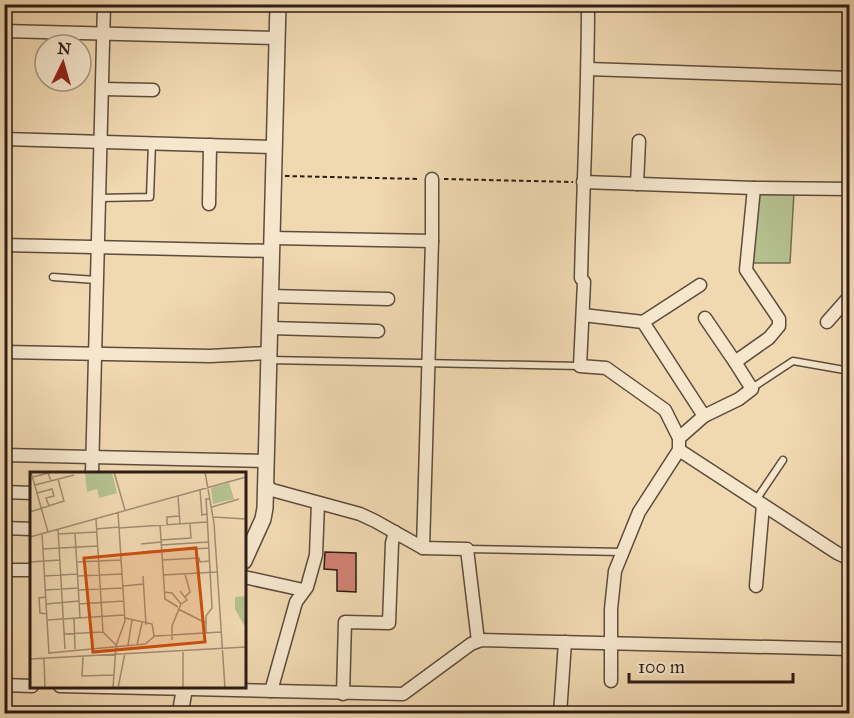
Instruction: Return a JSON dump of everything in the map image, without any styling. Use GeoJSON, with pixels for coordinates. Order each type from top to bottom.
{"type":"FeatureCollection","features":[{"type":"Feature","properties":{"kind":"street"},"geometry":{"type":"LineString","coordinates":[[92,472],[104,4]]}},
{"type":"Feature","properties":{"kind":"street"},"geometry":{"type":"LineString","coordinates":[[246,557],[263,519],[265,508],[278,4]]}},
{"type":"Feature","properties":{"kind":"street"},"geometry":{"type":"LineString","coordinates":[[588,4],[581,278],[584,282],[580,366],[606,368],[665,410],[679,444],[759,502],[849,559]]}},
{"type":"Feature","properties":{"kind":"street"},"geometry":{"type":"LineString","coordinates":[[4,31],[277,38]]}},
{"type":"Feature","properties":{"kind":"street"},"geometry":{"type":"LineString","coordinates":[[588,69],[849,78]]}},
{"type":"Feature","properties":{"kind":"street"},"geometry":{"type":"LineString","coordinates":[[103,89],[153,90]]}},
{"type":"Feature","properties":{"kind":"street"},"geometry":{"type":"LineString","coordinates":[[4,139],[274,147]]}},
{"type":"Feature","properties":{"kind":"street"},"geometry":{"type":"LineString","coordinates":[[637,184],[639,141]]}},
{"type":"Feature","properties":{"kind":"street"},"geometry":{"type":"LineString","coordinates":[[209,204],[210,145]]}},
{"type":"Feature","properties":{"kind":"street"},"geometry":{"type":"LineString","coordinates":[[423,548],[432,179]]}},
{"type":"Feature","properties":{"kind":"street"},"geometry":{"type":"LineString","coordinates":[[583,182],[849,189]]}},
{"type":"Feature","properties":{"kind":"street"},"geometry":{"type":"LineString","coordinates":[[735,362],[769,338],[779,326],[779,319],[746,270],[754,188]]}},
{"type":"Feature","properties":{"kind":"street"},"geometry":{"type":"LineString","coordinates":[[4,245],[98,247],[432,241]]}},
{"type":"Feature","properties":{"kind":"street"},"geometry":{"type":"LineString","coordinates":[[583,315],[643,322],[700,285]]}},
{"type":"Feature","properties":{"kind":"street"},"geometry":{"type":"LineString","coordinates":[[270,296],[388,298]]}},
{"type":"Feature","properties":{"kind":"street"},"geometry":{"type":"LineString","coordinates":[[827,322],[849,296]]}},
{"type":"Feature","properties":{"kind":"street"},"geometry":{"type":"LineString","coordinates":[[611,681],[611,609],[615,571],[639,512],[679,444],[704,417],[739,399],[752,389],[705,318]]}},
{"type":"Feature","properties":{"kind":"street"},"geometry":{"type":"LineString","coordinates":[[643,322],[704,417]]}},
{"type":"Feature","properties":{"kind":"street"},"geometry":{"type":"LineString","coordinates":[[269,328],[378,331]]}},
{"type":"Feature","properties":{"kind":"street"},"geometry":{"type":"LineString","coordinates":[[4,352],[268,357]]}},
{"type":"Feature","properties":{"kind":"street"},"geometry":{"type":"LineString","coordinates":[[4,455],[266,462]]}},
{"type":"Feature","properties":{"kind":"street"},"geometry":{"type":"LineString","coordinates":[[266,485],[272,490],[360,514],[423,548],[467,549],[478,641]]}},
{"type":"Feature","properties":{"kind":"street"},"geometry":{"type":"LineString","coordinates":[[4,492],[30,493]]}},
{"type":"Feature","properties":{"kind":"street"},"geometry":{"type":"LineString","coordinates":[[756,586],[759,502]]}},
{"type":"Feature","properties":{"kind":"street"},"geometry":{"type":"LineString","coordinates":[[271,691],[296,602],[307,587],[316,555],[318,503]]}},
{"type":"Feature","properties":{"kind":"street"},"geometry":{"type":"LineString","coordinates":[[4,528],[30,529]]}},
{"type":"Feature","properties":{"kind":"street"},"geometry":{"type":"LineString","coordinates":[[343,694],[345,622],[390,623],[394,532]]}},
{"type":"Feature","properties":{"kind":"street"},"geometry":{"type":"LineString","coordinates":[[4,570],[30,570]]}},
{"type":"Feature","properties":{"kind":"street"},"geometry":{"type":"LineString","coordinates":[[246,577],[303,590]]}},
{"type":"Feature","properties":{"kind":"street"},"geometry":{"type":"LineString","coordinates":[[180,714],[184,688],[403,694],[471,644],[481,640],[849,649]]}},
{"type":"Feature","properties":{"kind":"street"},"geometry":{"type":"LineString","coordinates":[[560,714],[565,642]]}},
{"type":"Feature","properties":{"kind":"street"},"geometry":{"type":"LineString","coordinates":[[4,685],[30,686]]}},
{"type":"Feature","properties":{"kind":"lane"},"geometry":{"type":"LineString","coordinates":[[99,198],[150,197],[152,143]]}},
{"type":"Feature","properties":{"kind":"lane"},"geometry":{"type":"LineString","coordinates":[[53,277],[97,280]]}},
{"type":"Feature","properties":{"kind":"lane"},"geometry":{"type":"LineString","coordinates":[[268,357],[428,364],[580,366]]}},
{"type":"Feature","properties":{"kind":"lane"},"geometry":{"type":"LineString","coordinates":[[752,389],[793,361],[849,372]]}},
{"type":"Feature","properties":{"kind":"lane"},"geometry":{"type":"LineString","coordinates":[[759,502],[783,460]]}},
{"type":"Feature","properties":{"kind":"lane"},"geometry":{"type":"LineString","coordinates":[[467,549],[622,552]]}},
{"type":"Feature","properties":{"kind":"green space"},"geometry":{"type":"Polygon","coordinates":[[[759,192],[794,192],[790,263],[752,263],[759,192]]]}},
{"type":"Feature","properties":{"kind":"building"},"geometry":{"type":"Polygon","coordinates":[[[325,552],[356,553],[356,592],[337,591],[337,570],[324,569],[325,552]]]}}]}
